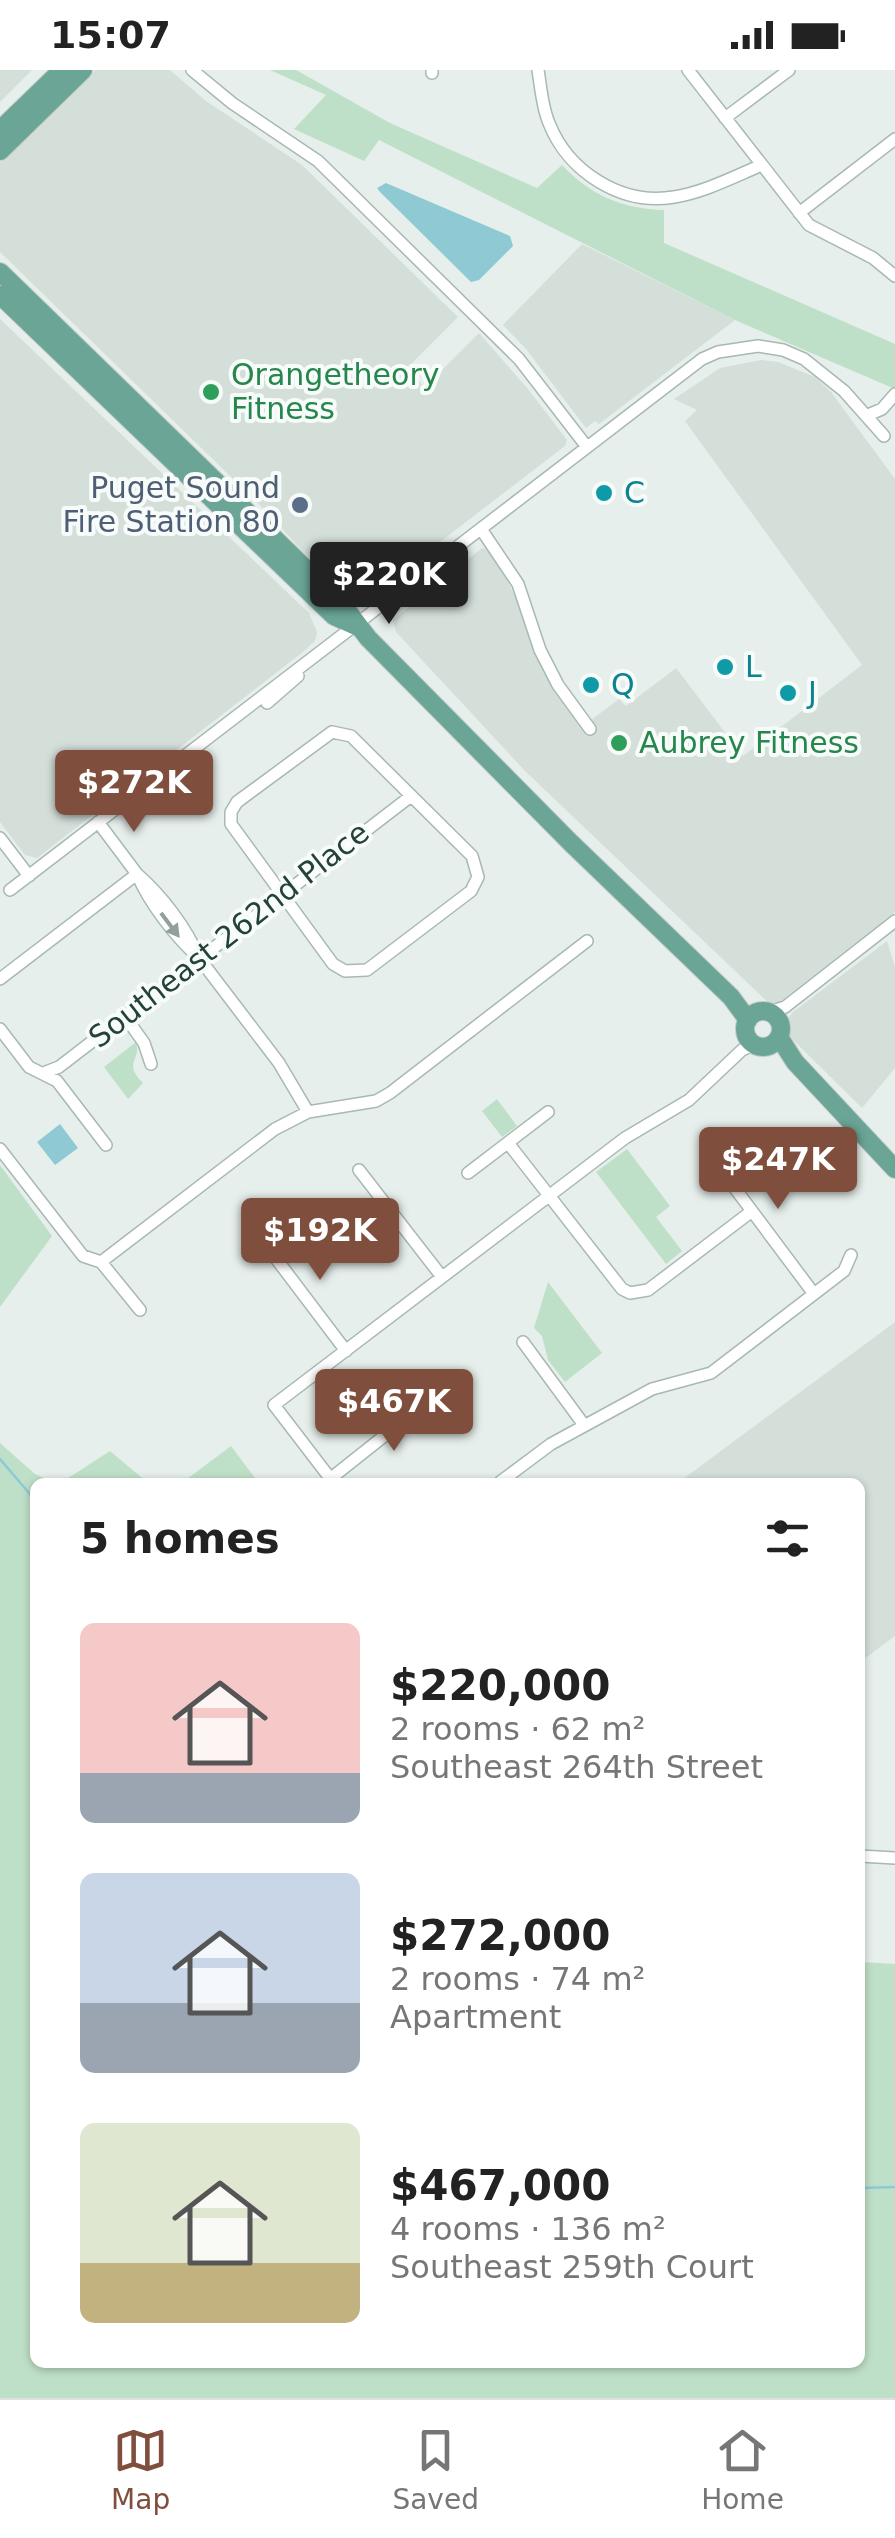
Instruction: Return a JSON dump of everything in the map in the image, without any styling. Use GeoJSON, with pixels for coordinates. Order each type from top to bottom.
{"type":"FeatureCollection","features":[{"type":"Feature","properties":{"kind":"main road"},"geometry":{"type":"LineString","coordinates":[[0,130],[62,70]]}},
{"type":"Feature","properties":{"kind":"main road"},"geometry":{"type":"LineString","coordinates":[[0,150],[83,70]]}},
{"type":"Feature","properties":{"kind":"main road"},"geometry":{"type":"LineString","coordinates":[[0,272],[343,605],[356,626],[566,839],[763,1028],[895,1169]]}},
{"type":"Feature","properties":{"kind":"main road"},"geometry":{"type":"LineString","coordinates":[[0,295],[334,616],[356,626]]}},
{"type":"Feature","properties":{"kind":"main road"},"geometry":{"type":"LineString","coordinates":[[148,434],[156,433],[191,466],[201,466]]}},
{"type":"Feature","properties":{"kind":"street"},"geometry":{"type":"LineString","coordinates":[[192,70],[232,103],[318,161],[519,359],[587,448]]}},
{"type":"Feature","properties":{"kind":"street"},"geometry":{"type":"LineString","coordinates":[[538,70],[546,114],[563,150],[593,178],[621,192],[654,199],[674,197],[762,165]]}},
{"type":"Feature","properties":{"kind":"street"},"geometry":{"type":"LineString","coordinates":[[688,70],[799,214],[818,232],[862,252],[895,276]]}},
{"type":"Feature","properties":{"kind":"street"},"geometry":{"type":"LineString","coordinates":[[725,118],[789,70]]}},
{"type":"Feature","properties":{"kind":"street"},"geometry":{"type":"LineString","coordinates":[[799,214],[895,139]]}},
{"type":"Feature","properties":{"kind":"street"},"geometry":{"type":"LineString","coordinates":[[10,890],[702,360],[739,347],[772,348],[804,359],[844,390],[860,412],[868,414],[882,409],[895,394]]}},
{"type":"Feature","properties":{"kind":"street"},"geometry":{"type":"LineString","coordinates":[[868,414],[884,436]]}},
{"type":"Feature","properties":{"kind":"street"},"geometry":{"type":"LineString","coordinates":[[481,530],[518,584],[540,650],[558,685],[590,729]]}},
{"type":"Feature","properties":{"kind":"street"},"geometry":{"type":"LineString","coordinates":[[332,732],[351,736],[411,796],[472,856],[478,877],[471,891],[367,970],[351,972],[334,964],[236,835],[231,812],[237,802],[332,732]]}},
{"type":"Feature","properties":{"kind":"street","name":"Southeast 262nd Place"},"geometry":{"type":"LineString","coordinates":[[46,1072],[60,1066],[411,796]]}},
{"type":"Feature","properties":{"kind":"street"},"geometry":{"type":"LineString","coordinates":[[98,822],[192,941],[199,958],[279,1063],[308,1112]]}},
{"type":"Feature","properties":{"kind":"street"},"geometry":{"type":"LineString","coordinates":[[0,838],[29,876]]}},
{"type":"Feature","properties":{"kind":"street"},"geometry":{"type":"LineString","coordinates":[[0,979],[137,874]]}},
{"type":"Feature","properties":{"kind":"street"},"geometry":{"type":"LineString","coordinates":[[329,1478],[274,1406],[625,1138],[670,1114],[706,1088],[763,1028],[895,921]]}},
{"type":"Feature","properties":{"kind":"street"},"geometry":{"type":"LineString","coordinates":[[101,1262],[275,1129],[308,1112],[376,1101],[390,1093],[587,940]]}},
{"type":"Feature","properties":{"kind":"street"},"geometry":{"type":"LineString","coordinates":[[124,1015],[144,1043],[151,1064]]}},
{"type":"Feature","properties":{"kind":"street"},"geometry":{"type":"LineString","coordinates":[[0,1029],[29,1067],[57,1080],[106,1145]]}},
{"type":"Feature","properties":{"kind":"street"},"geometry":{"type":"LineString","coordinates":[[468,1174],[548,1112]]}},
{"type":"Feature","properties":{"kind":"street"},"geometry":{"type":"LineString","coordinates":[[508,1142],[622,1289],[633,1293],[648,1290],[752,1211]]}},
{"type":"Feature","properties":{"kind":"street"},"geometry":{"type":"LineString","coordinates":[[0,1149],[83,1256],[101,1262],[140,1310]]}},
{"type":"Feature","properties":{"kind":"street"},"geometry":{"type":"LineString","coordinates":[[709,1149],[814,1294]]}},
{"type":"Feature","properties":{"kind":"street"},"geometry":{"type":"LineString","coordinates":[[359,1170],[442,1278]]}},
{"type":"Feature","properties":{"kind":"street"},"geometry":{"type":"LineString","coordinates":[[262,1240],[346,1350]]}},
{"type":"Feature","properties":{"kind":"street"},"geometry":{"type":"LineString","coordinates":[[505,1478],[551,1444],[652,1389],[711,1373],[844,1271],[852,1254]]}},
{"type":"Feature","properties":{"kind":"street"},"geometry":{"type":"LineString","coordinates":[[523,1342],[584,1425]]}},
{"type":"Feature","properties":{"kind":"street"},"geometry":{"type":"LineString","coordinates":[[335,1478],[403,1420],[414,1396]]}},
{"type":"Feature","properties":{"kind":"street"},"geometry":{"type":"LineString","coordinates":[[865,1856],[895,1858]]}},
{"type":"Feature","properties":{"kind":"shaded area"},"geometry":{"type":"Polygon","coordinates":[[[0,70],[32,70],[0,102],[0,70]]]}},
{"type":"Feature","properties":{"kind":"shaded area"},"geometry":{"type":"Polygon","coordinates":[[[95,70],[170,70],[206,101],[302,165],[458,317],[409,366],[424,388],[479,333],[567,440],[565,446],[363,601],[356,598],[352,590],[305,554],[265,510],[0,252],[0,162],[95,70]]]}},
{"type":"Feature","properties":{"kind":"shaded area"},"geometry":{"type":"Polygon","coordinates":[[[582,244],[735,320],[599,424],[595,421],[586,428],[503,325],[582,244]]]}},
{"type":"Feature","properties":{"kind":"shaded area"},"geometry":{"type":"Polygon","coordinates":[[[0,319],[309,613],[317,632],[315,641],[303,652],[37,858],[25,855],[0,822],[0,319]]]}},
{"type":"Feature","properties":{"kind":"shaded area"},"geometry":{"type":"Polygon","coordinates":[[[761,360],[778,362],[815,377],[831,392],[895,479],[895,912],[773,1007],[525,771],[396,632],[393,620],[482,548],[491,550],[583,726],[619,699],[626,706],[676,668],[743,756],[862,665],[685,421],[697,410],[674,399],[720,368],[761,360]]]}},
{"type":"Feature","properties":{"kind":"shaded area"},"geometry":{"type":"Polygon","coordinates":[[[887,941],[895,967],[895,1068],[862,1108],[789,1036],[785,1022],[887,941]]]}},
{"type":"Feature","properties":{"kind":"shaded area"},"geometry":{"type":"Polygon","coordinates":[[[895,1322],[895,1636],[865,1658],[865,1478],[684,1478],[895,1322]]]}},
{"type":"Feature","properties":{"kind":"green space"},"geometry":{"type":"Polygon","coordinates":[[[270,70],[296,70],[390,123],[537,188],[562,165],[584,185],[608,198],[635,207],[664,210],[664,243],[895,344],[895,389],[735,320],[379,140],[364,161],[294,129],[326,95],[270,70]]]}},
{"type":"Feature","properties":{"kind":"green space"},"geometry":{"type":"Polygon","coordinates":[[[136,1042],[133,1066],[143,1083],[128,1099],[104,1067],[136,1042]]]}},
{"type":"Feature","properties":{"kind":"green space"},"geometry":{"type":"Polygon","coordinates":[[[497,1099],[517,1126],[502,1137],[482,1111],[497,1099]]]}},
{"type":"Feature","properties":{"kind":"green space"},"geometry":{"type":"Polygon","coordinates":[[[627,1149],[670,1206],[656,1217],[682,1251],[666,1264],[596,1172],[627,1149]]]}},
{"type":"Feature","properties":{"kind":"green space"},"geometry":{"type":"Polygon","coordinates":[[[0,1165],[52,1236],[0,1307],[0,1165]]]}},
{"type":"Feature","properties":{"kind":"green space"},"geometry":{"type":"Polygon","coordinates":[[[548,1282],[602,1353],[565,1382],[548,1360],[542,1336],[534,1328],[548,1282]]]}},
{"type":"Feature","properties":{"kind":"green space"},"geometry":{"type":"Polygon","coordinates":[[[0,1443],[44,1478],[30,1478],[30,2368],[865,2368],[865,1962],[895,1964],[895,2398],[0,2398],[0,1443]]]}},
{"type":"Feature","properties":{"kind":"green space"},"geometry":{"type":"Polygon","coordinates":[[[231,1446],[255,1478],[188,1478],[231,1446]]]}},
{"type":"Feature","properties":{"kind":"green space"},"geometry":{"type":"Polygon","coordinates":[[[110,1451],[142,1478],[68,1478],[110,1451]]]}},
{"type":"Feature","properties":{"kind":"water"},"geometry":{"type":"Polygon","coordinates":[[[386,183],[510,236],[513,246],[479,280],[471,282],[380,192],[377,188],[386,183]]]}},
{"type":"Feature","properties":{"kind":"water"},"geometry":{"type":"Polygon","coordinates":[[[60,1124],[78,1148],[55,1165],[37,1142],[60,1124]]]}},
{"type":"Feature","properties":{"kind":"waterway"},"geometry":{"type":"LineString","coordinates":[[0,1459],[30,1494]]}},
{"type":"Feature","properties":{"kind":"waterway"},"geometry":{"type":"LineString","coordinates":[[865,2188],[895,2187]]}},
{"type":"Feature","properties":{"kind":"place","name":"Orangetheory Fitness"},"geometry":{"type":"Point","coordinates":[211,392]}},
{"type":"Feature","properties":{"kind":"place","name":"C"},"geometry":{"type":"Point","coordinates":[604,493]}},
{"type":"Feature","properties":{"kind":"place","name":"Puget Sound Fire Station 80"},"geometry":{"type":"Point","coordinates":[300,505]}},
{"type":"Feature","properties":{"kind":"place","name":"L"},"geometry":{"type":"Point","coordinates":[725,667]}},
{"type":"Feature","properties":{"kind":"place","name":"Q"},"geometry":{"type":"Point","coordinates":[591,685]}},
{"type":"Feature","properties":{"kind":"place","name":"J"},"geometry":{"type":"Point","coordinates":[788,693]}},
{"type":"Feature","properties":{"kind":"place","name":"Aubrey Fitness"},"geometry":{"type":"Point","coordinates":[619,743]}}]}
